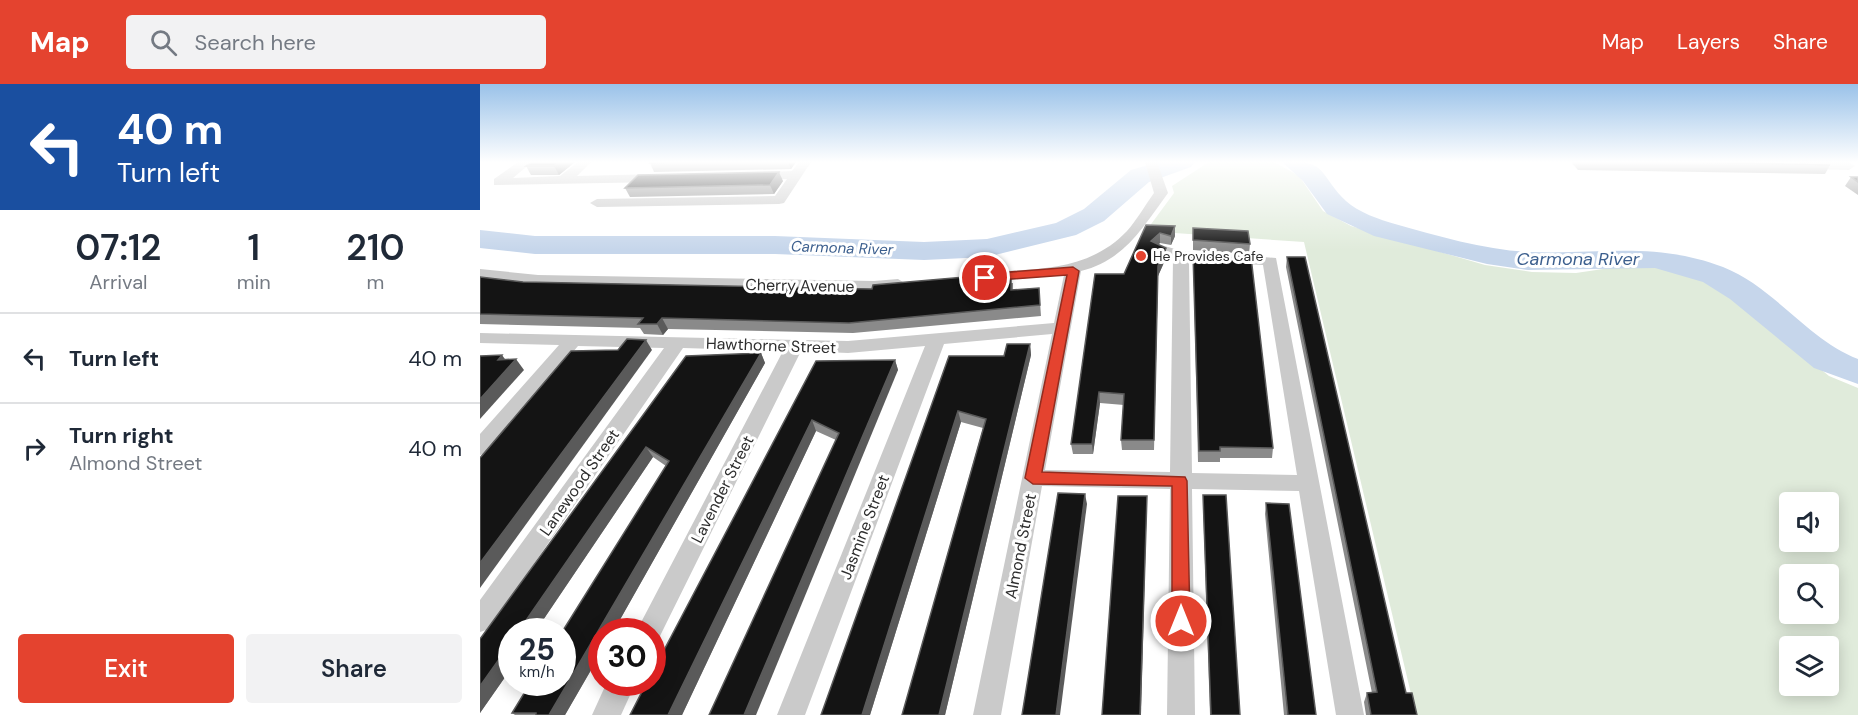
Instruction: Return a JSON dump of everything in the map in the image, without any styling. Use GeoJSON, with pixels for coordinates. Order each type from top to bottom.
{"type":"FeatureCollection","features":[{"type":"Feature","properties":{"kind":"street"},"geometry":{"type":"LineString","coordinates":[[609,191],[597,203],[779,200],[785,191]]}},
{"type":"Feature","properties":{"kind":"street"},"geometry":{"type":"LineString","coordinates":[[968,279],[1073,271],[1096,263],[1114,251],[1134,232],[1143,215],[1161,191]]}},
{"type":"Feature","properties":{"kind":"street"},"geometry":{"type":"LineString","coordinates":[[1181,715],[1180,481],[1171,253],[1270,261],[1350,715]]}},
{"type":"Feature","properties":{"kind":"street","name":"Almond Street"},"geometry":{"type":"LineString","coordinates":[[987,715],[1073,271]]}},
{"type":"Feature","properties":{"kind":"street","name":"Cherry Avenue"},"geometry":{"type":"LineString","coordinates":[[480,274],[550,280],[874,286],[909,284]]}},
{"type":"Feature","properties":{"kind":"street","name":"Hawthorne Street"},"geometry":{"type":"LineString","coordinates":[[480,338],[848,347],[1061,328]]}},
{"type":"Feature","properties":{"kind":"street","name":"Jasmine Street"},"geometry":{"type":"LineString","coordinates":[[791,715],[937,339]]}},
{"type":"Feature","properties":{"kind":"street"},"geometry":{"type":"LineString","coordinates":[[480,448],[573,341]]}},
{"type":"Feature","properties":{"kind":"street","name":"Lanewood Street"},"geometry":{"type":"LineString","coordinates":[[480,621],[678,342]]}},
{"type":"Feature","properties":{"kind":"street","name":"Lavender Street"},"geometry":{"type":"LineString","coordinates":[[656,618],[795,346]]}},
{"type":"Feature","properties":{"kind":"street"},"geometry":{"type":"LineString","coordinates":[[1033,478],[1309,483]]}},
{"type":"Feature","properties":{"kind":"street"},"geometry":{"type":"LineString","coordinates":[[606,715],[615,696]]}},
{"type":"Feature","properties":{"kind":"green space"},"geometry":{"type":"Polygon","coordinates":[[[1174,191],[1310,191],[1323,211],[1351,226],[1485,265],[1532,272],[1576,273],[1630,265],[1682,270],[1705,278],[1727,292],[1829,376],[1858,388],[1858,715],[1416,715],[1304,242],[1146,231],[1174,191]]]}},
{"type":"Feature","properties":{"kind":"building"},"geometry":{"type":"Polygon","coordinates":[[[1146,225],[1175,226],[1171,236],[1160,233],[1151,241],[1166,248],[1158,266],[1154,440],[1121,440],[1124,394],[1099,392],[1092,444],[1071,444],[1095,274],[1124,274],[1146,225]]]}},
{"type":"Feature","properties":{"kind":"building"},"geometry":{"type":"Polygon","coordinates":[[[1193,228],[1248,231],[1250,244],[1193,240],[1193,228]]]}},
{"type":"Feature","properties":{"kind":"building"},"geometry":{"type":"Polygon","coordinates":[[[1193,254],[1251,257],[1273,448],[1220,447],[1220,451],[1199,451],[1193,254]]]}},
{"type":"Feature","properties":{"kind":"building"},"geometry":{"type":"Polygon","coordinates":[[[1287,257],[1305,257],[1406,693],[1412,693],[1417,715],[1371,715],[1367,693],[1377,692],[1287,257]]]}},
{"type":"Feature","properties":{"kind":"building"},"geometry":{"type":"Polygon","coordinates":[[[1011,273],[1011,290],[1039,288],[1040,305],[849,323],[662,318],[657,324],[638,324],[643,318],[480,314],[480,277],[523,282],[872,289],[873,285],[1011,273]]]}},
{"type":"Feature","properties":{"kind":"building"},"geometry":{"type":"Polygon","coordinates":[[[627,339],[646,340],[480,563],[480,458],[571,351],[618,350],[627,339]]]}},
{"type":"Feature","properties":{"kind":"building"},"geometry":{"type":"Polygon","coordinates":[[[1007,344],[1030,344],[939,715],[902,715],[986,419],[958,411],[862,715],[821,715],[949,356],[1004,356],[1007,344]]]}},
{"type":"Feature","properties":{"kind":"building"},"geometry":{"type":"Polygon","coordinates":[[[761,353],[606,618],[588,618],[588,648],[576,669],[576,618],[571,618],[669,461],[646,447],[528,618],[498,618],[498,661],[480,686],[480,639],[686,356],[761,353]]]}},
{"type":"Feature","properties":{"kind":"building"},"geometry":{"type":"Polygon","coordinates":[[[502,355],[498,360],[516,359],[480,399],[480,356],[502,355]]]}},
{"type":"Feature","properties":{"kind":"building"},"geometry":{"type":"Polygon","coordinates":[[[895,360],[744,715],[709,715],[839,433],[812,420],[668,715],[630,715],[640,696],[666,696],[666,646],[816,361],[895,360]]]}},
{"type":"Feature","properties":{"kind":"building"},"geometry":{"type":"Polygon","coordinates":[[[1058,493],[1085,494],[1056,715],[1022,715],[1058,493]]]}},
{"type":"Feature","properties":{"kind":"building"},"geometry":{"type":"Polygon","coordinates":[[[1203,495],[1226,495],[1240,715],[1211,715],[1203,495]]]}},
{"type":"Feature","properties":{"kind":"building"},"geometry":{"type":"Polygon","coordinates":[[[1118,496],[1147,496],[1140,715],[1102,715],[1118,496]]]}},
{"type":"Feature","properties":{"kind":"building"},"geometry":{"type":"Polygon","coordinates":[[[1266,503],[1289,504],[1316,715],[1288,715],[1266,503]]]}},
{"type":"Feature","properties":{"kind":"building"},"geometry":{"type":"Polygon","coordinates":[[[522,696],[560,696],[549,715],[512,713],[522,696]]]}},
{"type":"Feature","properties":{"kind":"waterway","name":"Carmona River"},"geometry":{"type":"LineString","coordinates":[[480,239],[535,245],[775,245],[924,251],[987,248],[1066,229],[1094,215],[1122,191]]}},
{"type":"Feature","properties":{"kind":"waterway","name":"Carmona River"},"geometry":{"type":"LineString","coordinates":[[1324,191],[1337,208],[1360,221],[1384,230],[1487,255],[1528,261],[1655,259],[1688,266],[1714,275],[1742,292],[1827,360],[1858,372]]}},
{"type":"Feature","properties":{"kind":"place","name":"He Provides Cafe"},"geometry":{"type":"Point","coordinates":[1141,256]}},
{"type":"Feature","properties":{"kind":"route"},"geometry":{"type":"LineString","coordinates":[[985,278],[1073,271],[1033,478],[1180,481],[1181,621]]}}]}
